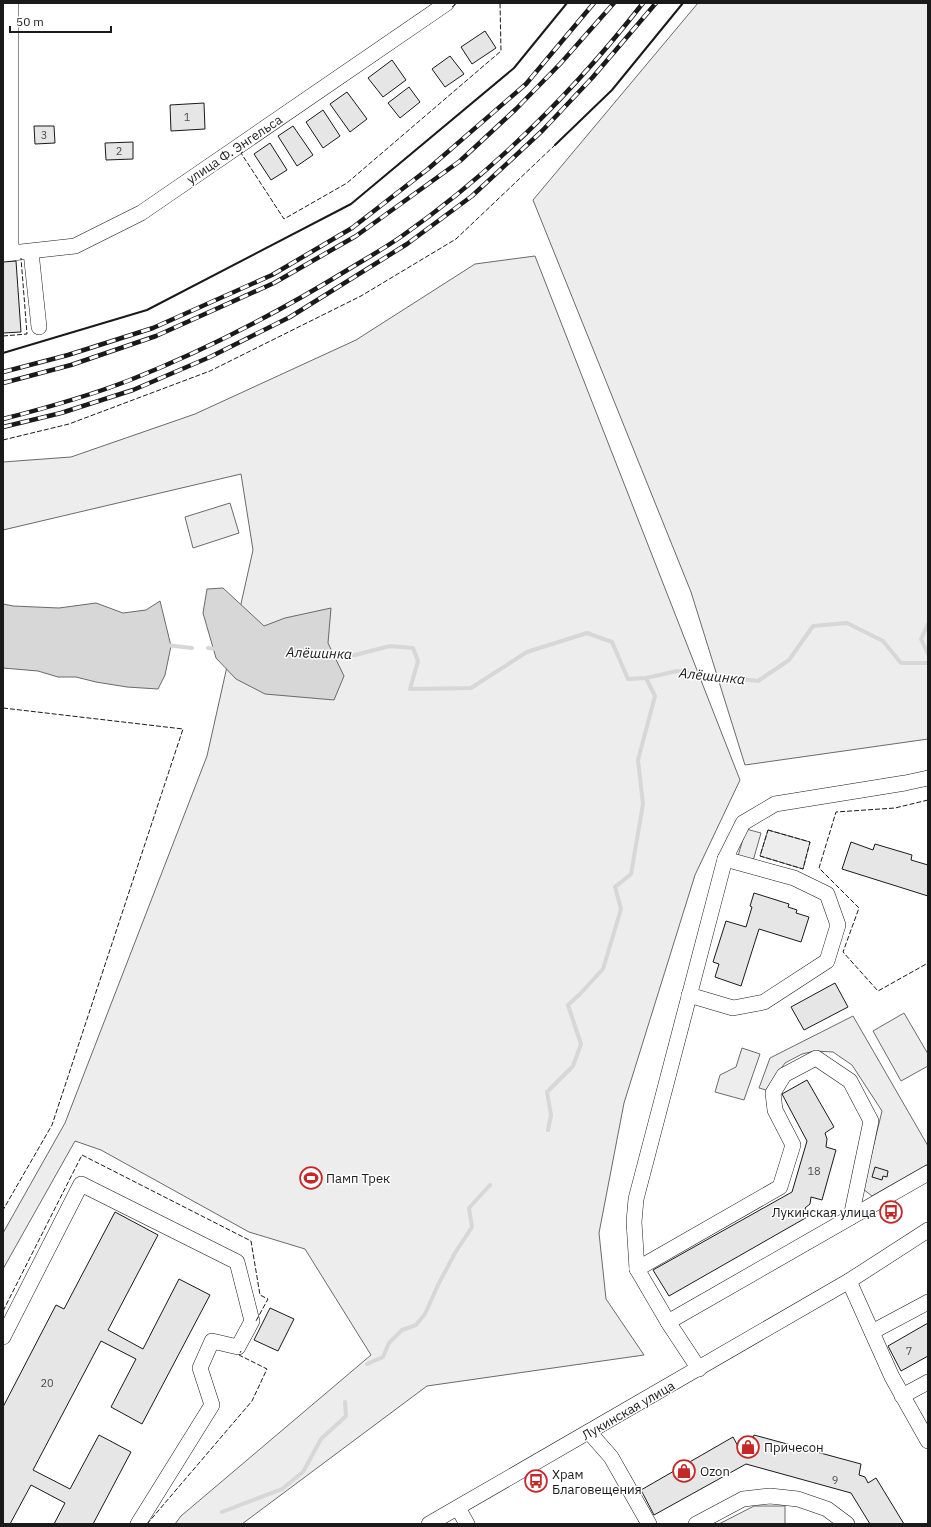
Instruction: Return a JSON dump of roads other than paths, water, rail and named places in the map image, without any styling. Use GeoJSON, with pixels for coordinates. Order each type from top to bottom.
{"type":"FeatureCollection","features":[{"type":"Feature","properties":{"kind":"street"},"geometry":{"type":"LineString","coordinates":[[7,253],[12,3]]}},
{"type":"Feature","properties":{"kind":"street","name":"улица Ф. Энгельса"},"geometry":{"type":"LineString","coordinates":[[7,253],[31,252],[75,246],[141,212],[447,3]]}},
{"type":"Feature","properties":{"kind":"street"},"geometry":{"type":"LineString","coordinates":[[31,252],[39,327]]}},
{"type":"Feature","properties":{"kind":"street"},"geometry":{"type":"LineString","coordinates":[[699,1368],[668,1322],[637,1269],[634,1222],[636,1199],[725,859],[743,823],[775,804],[928,778]]}},
{"type":"Feature","properties":{"kind":"street"},"geometry":{"type":"LineString","coordinates":[[689,995],[733,1008],[764,1002],[827,961],[838,925],[827,894],[794,878],[725,859]]}},
{"type":"Feature","properties":{"kind":"street"},"geometry":{"type":"LineString","coordinates":[[637,1269],[780,1187],[793,1145],[774,1110],[773,1093],[784,1075],[816,1058],[850,1081],[871,1121],[851,1217]]}},
{"type":"Feature","properties":{"kind":"street"},"geometry":{"type":"LineString","coordinates":[[668,1322],[928,1173]]}},
{"type":"Feature","properties":{"kind":"street"},"geometry":{"type":"LineString","coordinates":[[3,1337],[81,1184],[237,1262],[252,1321],[238,1347],[212,1341],[200,1368],[212,1405],[138,1524]]}},
{"type":"Feature","properties":{"kind":"street","name":"Лукинская улица"},"geometry":{"type":"LineString","coordinates":[[429,1524],[849,1281],[928,1230]]}},
{"type":"Feature","properties":{"kind":"street"},"geometry":{"type":"LineString","coordinates":[[849,1281],[892,1377],[928,1441]]}},
{"type":"Feature","properties":{"kind":"street"},"geometry":{"type":"LineString","coordinates":[[872,1332],[928,1302]]}},
{"type":"Feature","properties":{"kind":"street"},"geometry":{"type":"LineString","coordinates":[[902,1396],[928,1382]]}},
{"type":"Feature","properties":{"kind":"street"},"geometry":{"type":"LineString","coordinates":[[589,1432],[611,1457],[649,1524]]}},
{"type":"Feature","properties":{"kind":"street"},"geometry":{"type":"LineString","coordinates":[[696,1524],[743,1500],[770,1496],[798,1499],[827,1509],[847,1524]]}},
{"type":"Feature","properties":{"kind":"street"},"geometry":{"type":"LineString","coordinates":[[458,1508],[467,1524]]}},
{"type":"Feature","properties":{"kind":"water"},"geometry":{"type":"Polygon","coordinates":[[[223,588],[264,626],[285,618],[331,608],[328,643],[344,676],[334,700],[265,694],[236,679],[216,658],[203,613],[207,589],[223,588]]]}},
{"type":"Feature","properties":{"kind":"water"},"geometry":{"type":"Polygon","coordinates":[[[160,601],[171,646],[165,675],[158,689],[127,687],[76,677],[58,677],[38,671],[3,668],[3,604],[13,606],[59,608],[96,603],[123,613],[146,610],[160,601]]]}},
{"type":"Feature","properties":{"kind":"waterway","name":"Алёшинка"},"geometry":{"type":"LineString","coordinates":[[328,654],[355,655],[390,646],[413,648],[418,661],[410,689],[471,688],[527,652],[587,633],[612,642],[628,679],[646,678],[677,671],[758,681],[789,660],[813,626],[847,623],[883,641],[901,663],[928,663]]}},
{"type":"Feature","properties":{"kind":"waterway","name":"Алёшинка"},"geometry":{"type":"LineString","coordinates":[[928,624],[921,639],[928,654]]}},
{"type":"Feature","properties":{"kind":"waterway","name":"Алёшинка"},"geometry":{"type":"LineString","coordinates":[[166,645],[192,648]]}},
{"type":"Feature","properties":{"kind":"waterway","name":"Алёшинка"},"geometry":{"type":"LineString","coordinates":[[208,648],[217,649]]}},
{"type":"Feature","properties":{"kind":"waterway"},"geometry":{"type":"LineString","coordinates":[[548,1130],[551,1115],[547,1092],[573,1066],[581,1044],[568,1005],[603,969],[621,909],[615,887],[631,874],[643,804],[638,760],[655,696],[646,678]]}},
{"type":"Feature","properties":{"kind":"waterway"},"geometry":{"type":"LineString","coordinates":[[367,1364],[383,1357],[389,1343],[402,1330],[416,1325],[425,1314],[455,1253],[472,1227],[469,1208],[490,1185]]}},
{"type":"Feature","properties":{"kind":"waterway"},"geometry":{"type":"LineString","coordinates":[[222,1512],[282,1489],[303,1472],[321,1439],[346,1416],[345,1402]]}},
{"type":"Feature","properties":{"kind":"railway"},"geometry":{"type":"LineString","coordinates":[[3,372],[68,355],[153,328],[272,275],[352,228],[428,169],[526,84],[594,3]]}},
{"type":"Feature","properties":{"kind":"railway"},"geometry":{"type":"LineString","coordinates":[[3,383],[71,365],[156,336],[274,283],[356,236],[460,161],[516,109],[560,64],[614,3]]}},
{"type":"Feature","properties":{"kind":"railway"},"geometry":{"type":"LineString","coordinates":[[3,419],[99,391],[130,380],[186,356],[269,315],[323,285],[389,245],[436,211],[468,185],[531,128],[589,67],[643,3]]}},
{"type":"Feature","properties":{"kind":"railway"},"geometry":{"type":"LineString","coordinates":[[3,427],[61,413],[133,390],[210,357],[290,317],[407,244],[472,196],[542,131],[592,78],[656,3]]}},
{"type":"Feature","properties":{"kind":"place","name":"Памп Трек"},"geometry":{"type":"Point","coordinates":[311,1178]}},
{"type":"Feature","properties":{"kind":"place","name":"Лукинская улица"},"geometry":{"type":"Point","coordinates":[891,1212]}},
{"type":"Feature","properties":{"kind":"place","name":"Причесон"},"geometry":{"type":"Point","coordinates":[748,1447]}},
{"type":"Feature","properties":{"kind":"place","name":"Ozon"},"geometry":{"type":"Point","coordinates":[684,1471]}},
{"type":"Feature","properties":{"kind":"place","name":"Храм Благовещения"},"geometry":{"type":"Point","coordinates":[536,1481]}}]}
